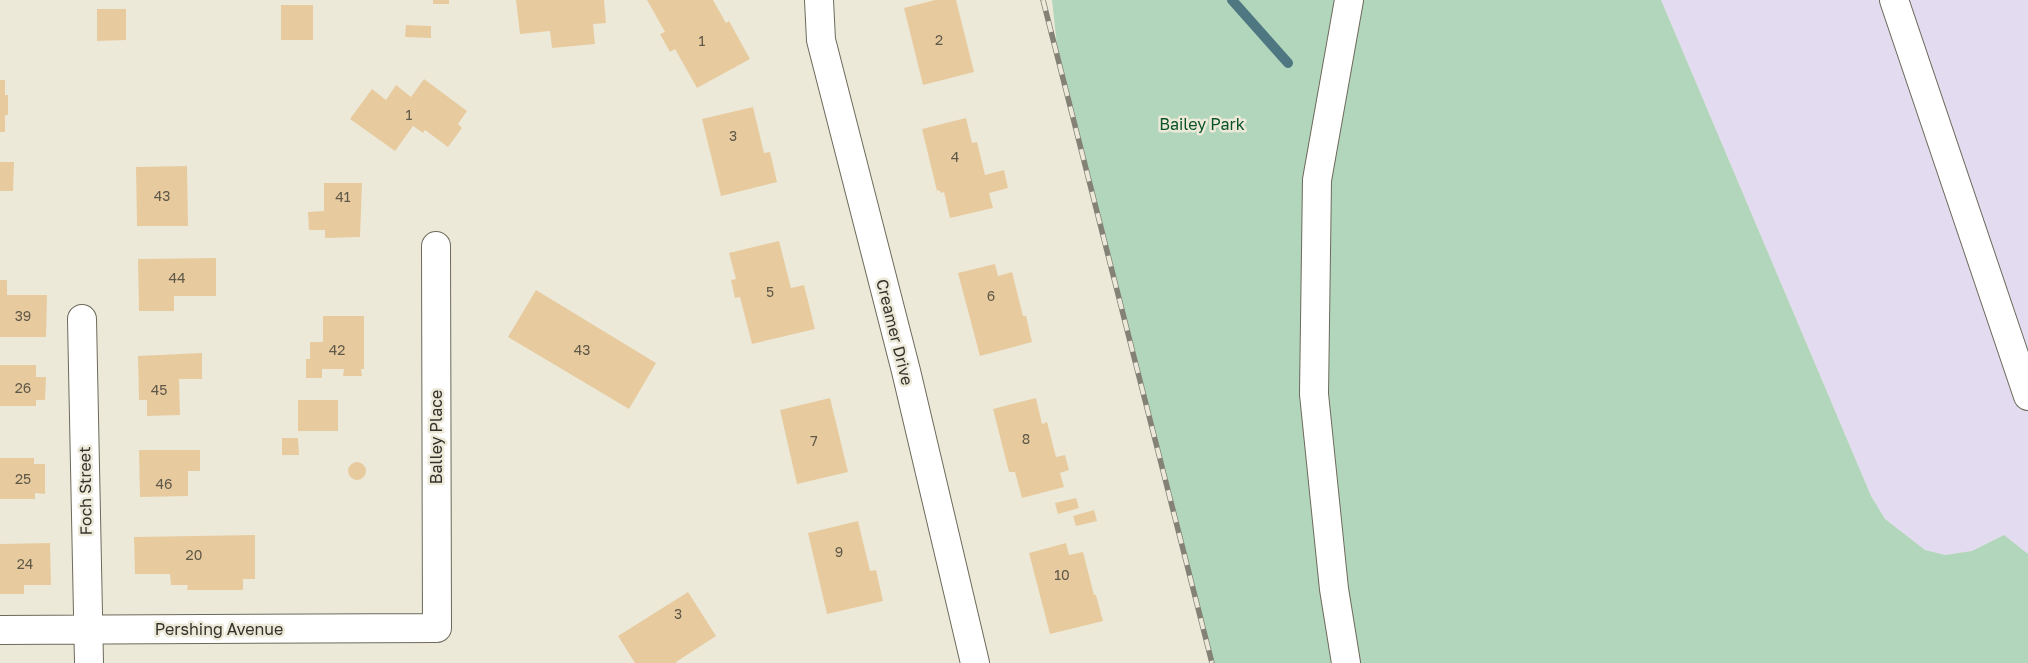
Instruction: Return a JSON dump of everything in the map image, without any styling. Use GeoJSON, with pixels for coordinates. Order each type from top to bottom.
{"type":"FeatureCollection","features":[{"type":"Feature","properties":{"kind":"street","name":"Creamer Drive"},"geometry":{"type":"LineString","coordinates":[[819,0],[821,40],[906,371],[972,662]]}},
{"type":"Feature","properties":{"kind":"street"},"geometry":{"type":"LineString","coordinates":[[1346,663],[1334,589],[1314,394],[1317,180],[1347,12],[1364,0]]}},
{"type":"Feature","properties":{"kind":"street"},"geometry":{"type":"LineString","coordinates":[[1894,0],[2028,396]]}},
{"type":"Feature","properties":{"kind":"street","name":"Balley Place"},"geometry":{"type":"LineString","coordinates":[[436,246],[437,628]]}},
{"type":"Feature","properties":{"kind":"street","name":"Foch Street"},"geometry":{"type":"LineString","coordinates":[[82,319],[89,663]]}},
{"type":"Feature","properties":{"kind":"street","name":"Pershing Avenue"},"geometry":{"type":"LineString","coordinates":[[0,630],[437,628]]}},
{"type":"Feature","properties":{"kind":"shaded area"},"geometry":{"type":"Polygon","coordinates":[[[1661,0],[2028,0],[2028,554],[2004,535],[1972,551],[1945,555],[1925,550],[1885,519],[1871,496],[1661,0]]]}},
{"type":"Feature","properties":{"kind":"green space","name":"Bailey Park"},"geometry":{"type":"Polygon","coordinates":[[[1052,0],[1661,0],[1871,496],[1885,519],[1925,550],[1945,555],[1972,551],[2004,535],[2028,554],[2028,663],[1212,663],[1059,64],[1052,0]]]}},
{"type":"Feature","properties":{"kind":"building"},"geometry":{"type":"Polygon","coordinates":[[[433,0],[449,0],[449,4],[433,4],[433,0]]]}},
{"type":"Feature","properties":{"kind":"building"},"geometry":{"type":"Polygon","coordinates":[[[516,0],[604,0],[606,23],[593,24],[595,44],[552,48],[550,31],[520,34],[516,0]]]}},
{"type":"Feature","properties":{"kind":"building"},"geometry":{"type":"Polygon","coordinates":[[[647,0],[713,0],[726,23],[729,21],[750,59],[697,88],[675,49],[670,52],[660,34],[665,32],[647,0]]]}},
{"type":"Feature","properties":{"kind":"building"},"geometry":{"type":"Polygon","coordinates":[[[935,0],[956,0],[974,72],[923,85],[904,8],[935,0]]]}},
{"type":"Feature","properties":{"kind":"building"},"geometry":{"type":"Polygon","coordinates":[[[281,5],[313,5],[313,40],[281,40],[281,5]]]}},
{"type":"Feature","properties":{"kind":"building"},"geometry":{"type":"Polygon","coordinates":[[[97,9],[126,9],[126,40],[97,41],[97,9]]]}},
{"type":"Feature","properties":{"kind":"building"},"geometry":{"type":"Polygon","coordinates":[[[406,25],[431,26],[431,38],[405,37],[406,25]]]}},
{"type":"Feature","properties":{"kind":"building"},"geometry":{"type":"Polygon","coordinates":[[[424,79],[467,111],[458,124],[462,128],[448,147],[425,130],[423,133],[413,126],[395,151],[350,119],[372,89],[386,100],[396,85],[411,97],[424,79]]]}},
{"type":"Feature","properties":{"kind":"building"},"geometry":{"type":"Polygon","coordinates":[[[0,80],[5,80],[5,95],[8,95],[8,115],[5,115],[5,132],[0,132],[0,80]]]}},
{"type":"Feature","properties":{"kind":"building"},"geometry":{"type":"Polygon","coordinates":[[[753,107],[764,153],[770,152],[777,182],[721,196],[702,119],[753,107]]]}},
{"type":"Feature","properties":{"kind":"building"},"geometry":{"type":"Polygon","coordinates":[[[966,118],[972,143],[977,142],[985,175],[1004,170],[1008,188],[989,193],[993,208],[950,218],[944,192],[937,191],[922,129],[966,118]]]}},
{"type":"Feature","properties":{"kind":"building"},"geometry":{"type":"Polygon","coordinates":[[[0,162],[14,162],[13,191],[0,191],[0,162]]]}},
{"type":"Feature","properties":{"kind":"building"},"geometry":{"type":"Polygon","coordinates":[[[187,166],[188,226],[137,226],[136,167],[187,166]]]}},
{"type":"Feature","properties":{"kind":"building"},"geometry":{"type":"Polygon","coordinates":[[[324,183],[362,183],[360,237],[325,238],[325,230],[309,230],[308,212],[324,211],[324,183]]]}},
{"type":"Feature","properties":{"kind":"building"},"geometry":{"type":"Polygon","coordinates":[[[779,241],[791,288],[804,285],[815,329],[752,344],[740,297],[735,298],[731,280],[736,279],[729,253],[779,241]]]}},
{"type":"Feature","properties":{"kind":"building"},"geometry":{"type":"Polygon","coordinates":[[[216,258],[216,296],[174,296],[174,311],[139,311],[138,259],[216,258]]]}},
{"type":"Feature","properties":{"kind":"building"},"geometry":{"type":"Polygon","coordinates":[[[995,264],[998,276],[1012,272],[1023,316],[1026,316],[1032,342],[980,356],[958,273],[995,264]]]}},
{"type":"Feature","properties":{"kind":"building"},"geometry":{"type":"Polygon","coordinates":[[[0,280],[7,280],[7,295],[47,295],[46,337],[0,337],[0,280]]]}},
{"type":"Feature","properties":{"kind":"building"},"geometry":{"type":"Polygon","coordinates":[[[536,290],[656,363],[629,409],[508,337],[536,290]]]}},
{"type":"Feature","properties":{"kind":"building"},"geometry":{"type":"Polygon","coordinates":[[[323,316],[364,316],[364,369],[361,369],[362,376],[343,376],[344,369],[322,369],[322,378],[306,378],[306,359],[310,359],[310,342],[323,342],[323,316]]]}},
{"type":"Feature","properties":{"kind":"building"},"geometry":{"type":"Polygon","coordinates":[[[202,353],[202,379],[179,379],[180,415],[147,416],[147,400],[139,400],[138,356],[202,353]]]}},
{"type":"Feature","properties":{"kind":"building"},"geometry":{"type":"Polygon","coordinates":[[[0,365],[36,365],[36,377],[46,377],[45,400],[36,400],[36,406],[0,406],[0,365]]]}},
{"type":"Feature","properties":{"kind":"building"},"geometry":{"type":"Polygon","coordinates":[[[830,398],[848,472],[797,484],[780,410],[830,398]]]}},
{"type":"Feature","properties":{"kind":"building"},"geometry":{"type":"Polygon","coordinates":[[[1036,398],[1042,424],[1047,422],[1056,457],[1065,455],[1069,470],[1060,473],[1064,487],[1022,498],[1015,472],[1009,472],[993,409],[1036,398]]]}},
{"type":"Feature","properties":{"kind":"building"},"geometry":{"type":"Polygon","coordinates":[[[298,400],[338,400],[338,431],[298,431],[298,400]]]}},
{"type":"Feature","properties":{"kind":"building"},"geometry":{"type":"Polygon","coordinates":[[[282,438],[298,438],[299,455],[282,455],[282,438]]]}},
{"type":"Feature","properties":{"kind":"building"},"geometry":{"type":"Polygon","coordinates":[[[139,450],[200,450],[200,471],[188,471],[188,496],[140,497],[139,450]]]}},
{"type":"Feature","properties":{"kind":"building"},"geometry":{"type":"Polygon","coordinates":[[[0,458],[34,458],[34,464],[45,464],[45,494],[35,493],[35,499],[0,499],[0,458]]]}},
{"type":"Feature","properties":{"kind":"building"},"geometry":{"type":"Polygon","coordinates":[[[353,462],[361,462],[366,467],[364,478],[353,480],[348,475],[348,467],[353,462]]]}},
{"type":"Feature","properties":{"kind":"building"},"geometry":{"type":"Polygon","coordinates":[[[1076,498],[1079,508],[1058,514],[1055,503],[1076,498]]]}},
{"type":"Feature","properties":{"kind":"building"},"geometry":{"type":"Polygon","coordinates":[[[1094,510],[1097,521],[1076,526],[1073,516],[1094,510]]]}},
{"type":"Feature","properties":{"kind":"building"},"geometry":{"type":"Polygon","coordinates":[[[858,521],[870,571],[876,570],[883,601],[827,614],[808,533],[858,521]]]}},
{"type":"Feature","properties":{"kind":"building"},"geometry":{"type":"Polygon","coordinates":[[[255,535],[255,579],[243,579],[243,590],[187,590],[188,585],[171,585],[170,574],[135,574],[134,537],[255,535]]]}},
{"type":"Feature","properties":{"kind":"building"},"geometry":{"type":"Polygon","coordinates":[[[50,543],[51,585],[24,585],[24,594],[0,594],[0,544],[50,543]]]}},
{"type":"Feature","properties":{"kind":"building"},"geometry":{"type":"Polygon","coordinates":[[[1066,543],[1069,555],[1083,552],[1103,621],[1050,634],[1029,553],[1066,543]]]}},
{"type":"Feature","properties":{"kind":"building"},"geometry":{"type":"Polygon","coordinates":[[[688,592],[716,636],[676,663],[635,663],[618,636],[688,592]]]}},
{"type":"Feature","properties":{"kind":"waterway"},"geometry":{"type":"LineString","coordinates":[[1232,0],[1288,63]]}},
{"type":"Feature","properties":{"kind":"railway"},"geometry":{"type":"LineString","coordinates":[[1043,0],[1212,663]]}}]}
